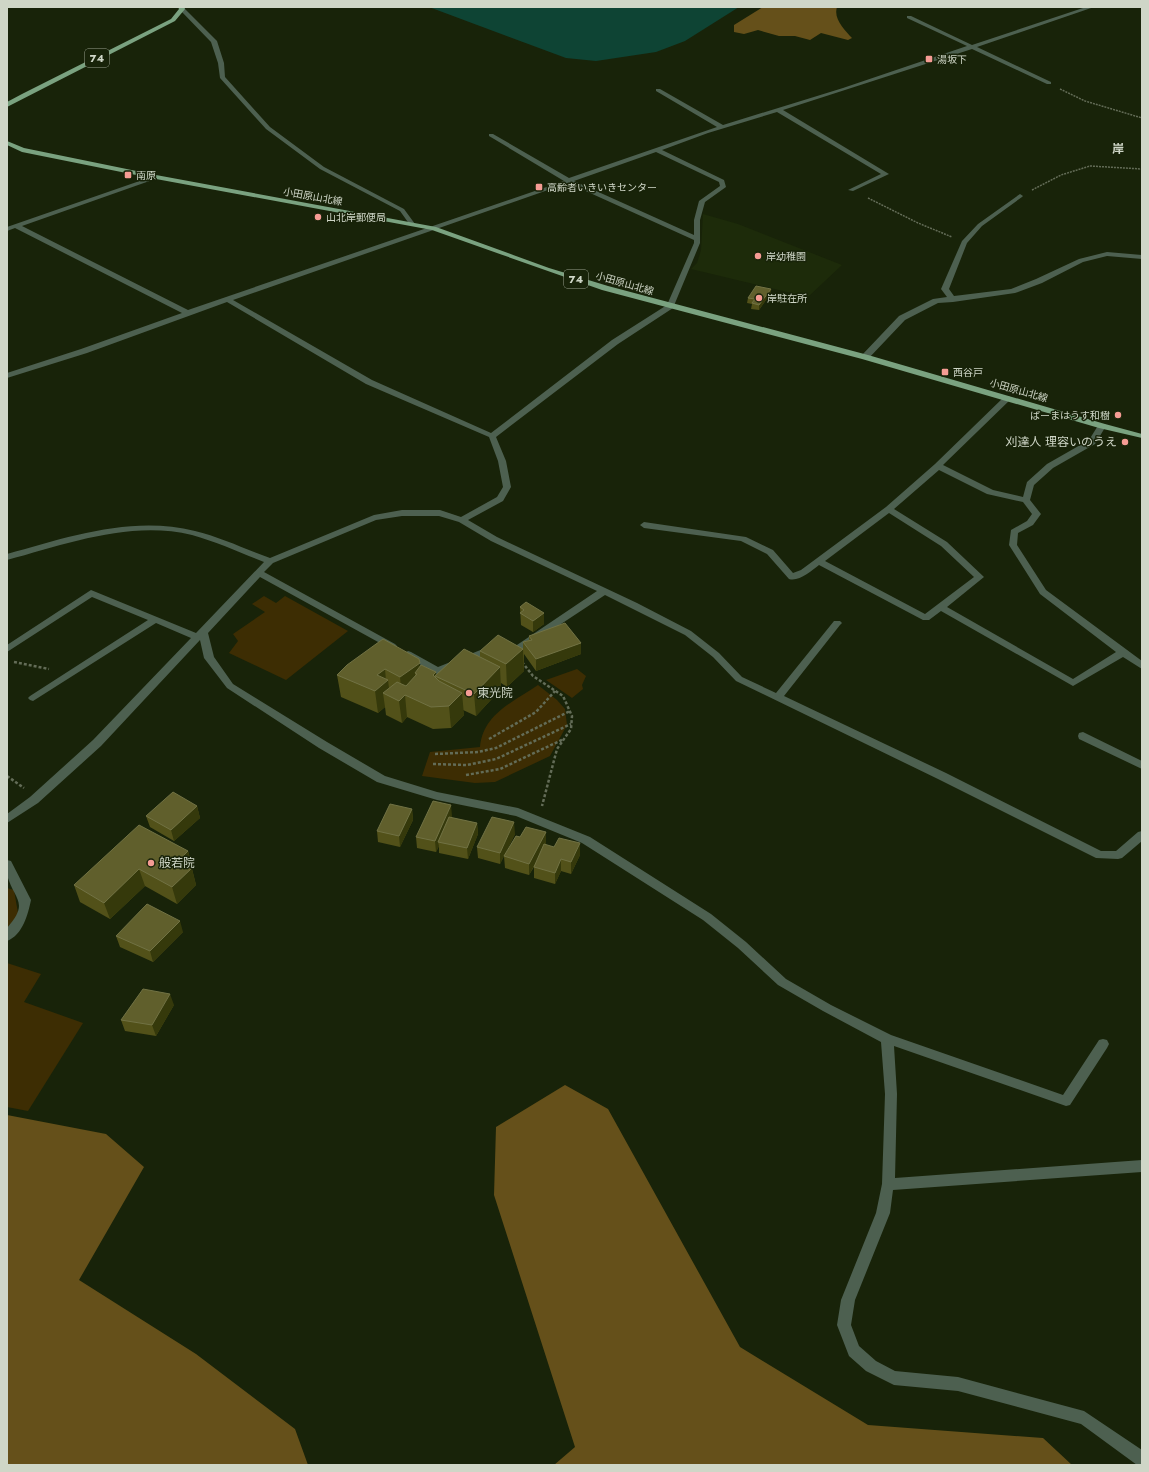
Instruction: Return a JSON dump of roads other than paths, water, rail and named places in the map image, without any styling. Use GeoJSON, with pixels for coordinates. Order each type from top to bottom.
{"type":"FeatureCollection","features":[{"type":"Feature","properties":{"kind":"main road","name":"74"},"geometry":{"type":"LineString","coordinates":[[7,105],[173,20],[182,8]]}},
{"type":"Feature","properties":{"kind":"main road","name":"小田原山北線"},"geometry":{"type":"LineString","coordinates":[[7,143],[22,150],[156,177],[434,228],[546,269],[670,306],[865,356],[1102,426],[1142,436]]}},
{"type":"Feature","properties":{"kind":"street"},"geometry":{"type":"LineString","coordinates":[[7,376],[84,351],[188,313],[722,127],[1091,7]]}},
{"type":"Feature","properties":{"kind":"street"},"geometry":{"type":"LineString","coordinates":[[182,8],[214,41],[221,63],[222,77],[268,128],[322,168],[402,210],[412,224]]}},
{"type":"Feature","properties":{"kind":"street"},"geometry":{"type":"LineString","coordinates":[[909,17],[1049,83]]}},
{"type":"Feature","properties":{"kind":"street"},"geometry":{"type":"LineString","coordinates":[[658,90],[722,127]]}},
{"type":"Feature","properties":{"kind":"street"},"geometry":{"type":"LineString","coordinates":[[778,110],[886,174],[851,190]]}},
{"type":"Feature","properties":{"kind":"street"},"geometry":{"type":"LineString","coordinates":[[491,135],[570,181],[697,239]]}},
{"type":"Feature","properties":{"kind":"street"},"geometry":{"type":"LineString","coordinates":[[492,436],[615,342],[670,306],[697,243],[696,220],[702,201],[723,187],[722,181],[657,150]]}},
{"type":"Feature","properties":{"kind":"street"},"geometry":{"type":"LineString","coordinates":[[7,229],[156,177]]}},
{"type":"Feature","properties":{"kind":"street"},"geometry":{"type":"LineString","coordinates":[[953,300],[945,289],[964,242],[980,225],[1020,196]]}},
{"type":"Feature","properties":{"kind":"street"},"geometry":{"type":"LineString","coordinates":[[16,226],[188,313]]}},
{"type":"Feature","properties":{"kind":"street"},"geometry":{"type":"LineString","coordinates":[[865,356],[902,318],[936,301],[953,300],[1012,291],[1039,281],[1059,270],[1088,258],[1107,254],[1142,257]]}},
{"type":"Feature","properties":{"kind":"street"},"geometry":{"type":"LineString","coordinates":[[228,299],[369,382],[492,436],[502,461],[507,487],[500,499],[462,520]]}},
{"type":"Feature","properties":{"kind":"street"},"geometry":{"type":"LineString","coordinates":[[644,525],[742,539],[770,552],[792,577],[804,572],[889,509],[938,466],[1008,398]]}},
{"type":"Feature","properties":{"kind":"street"},"geometry":{"type":"LineString","coordinates":[[1026,500],[1030,484],[1050,466],[1092,442],[1102,426]]}},
{"type":"Feature","properties":{"kind":"street"},"geometry":{"type":"LineString","coordinates":[[938,466],[990,492],[1026,500],[1037,514],[1030,523],[1014,532],[1014,545],[1043,592],[1142,666]]}},
{"type":"Feature","properties":{"kind":"street"},"geometry":{"type":"LineString","coordinates":[[819,561],[926,618],[980,577],[944,544],[889,509]]}},
{"type":"Feature","properties":{"kind":"street"},"geometry":{"type":"LineString","coordinates":[[7,819],[34,800],[97,743],[270,561],[374,518],[402,513],[440,514],[462,520],[494,539],[688,633],[716,655],[739,679],[942,776],[1100,855],[1118,855],[1142,835]]}},
{"type":"Feature","properties":{"kind":"street"},"geometry":{"type":"LineString","coordinates":[[7,557],[94,534],[153,527],[194,533],[270,561]]}},
{"type":"Feature","properties":{"kind":"street"},"geometry":{"type":"LineString","coordinates":[[259,573],[437,671],[494,648]]}},
{"type":"Feature","properties":{"kind":"street"},"geometry":{"type":"LineString","coordinates":[[514,651],[604,591]]}},
{"type":"Feature","properties":{"kind":"street"},"geometry":{"type":"LineString","coordinates":[[7,649],[90,593],[156,619],[201,634]]}},
{"type":"Feature","properties":{"kind":"street"},"geometry":{"type":"LineString","coordinates":[[941,607],[1073,683],[1123,652]]}},
{"type":"Feature","properties":{"kind":"street"},"geometry":{"type":"LineString","coordinates":[[34,698],[156,619]]}},
{"type":"Feature","properties":{"kind":"street"},"geometry":{"type":"LineString","coordinates":[[778,697],[837,623]]}},
{"type":"Feature","properties":{"kind":"street"},"geometry":{"type":"LineString","coordinates":[[201,634],[210,658],[230,686],[381,780],[437,796],[518,812],[586,840],[707,917],[782,982],[826,1008],[887,1039],[1066,1101],[1103,1044]]}},
{"type":"Feature","properties":{"kind":"street"},"geometry":{"type":"LineString","coordinates":[[1083,736],[1142,765]]}},
{"type":"Feature","properties":{"kind":"street"},"geometry":{"type":"LineString","coordinates":[[7,864],[25,900],[22,920],[7,936]]}},
{"type":"Feature","properties":{"kind":"street"},"geometry":{"type":"LineString","coordinates":[[887,1039],[891,1094],[888,1184],[883,1214],[848,1300],[844,1325],[854,1351],[870,1366],[894,1378],[958,1384],[1084,1418],[1142,1460]]}},
{"type":"Feature","properties":{"kind":"street"},"geometry":{"type":"LineString","coordinates":[[888,1184],[1142,1166]]}},
{"type":"Feature","properties":{"kind":"place","name":"湯坂下"},"geometry":{"type":"Point","coordinates":[929,59]}},
{"type":"Feature","properties":{"kind":"place","name":"南原"},"geometry":{"type":"Point","coordinates":[128,175]}},
{"type":"Feature","properties":{"kind":"place","name":"高齢者いきいきセンター"},"geometry":{"type":"Point","coordinates":[539,187]}},
{"type":"Feature","properties":{"kind":"place","name":"山北岸郵便局"},"geometry":{"type":"Point","coordinates":[318,217]}},
{"type":"Feature","properties":{"kind":"place","name":"岸幼稚園"},"geometry":{"type":"Point","coordinates":[758,256]}},
{"type":"Feature","properties":{"kind":"place","name":"岸駐在所"},"geometry":{"type":"Point","coordinates":[759,298]}},
{"type":"Feature","properties":{"kind":"place","name":"西谷戸"},"geometry":{"type":"Point","coordinates":[945,372]}},
{"type":"Feature","properties":{"kind":"place","name":"ぱーまはうす和樹"},"geometry":{"type":"Point","coordinates":[1118,415]}},
{"type":"Feature","properties":{"kind":"place","name":"刈達人 理容いのうえ"},"geometry":{"type":"Point","coordinates":[1125,442]}},
{"type":"Feature","properties":{"kind":"place","name":"東光院"},"geometry":{"type":"Point","coordinates":[469,693]}},
{"type":"Feature","properties":{"kind":"place","name":"般若院"},"geometry":{"type":"Point","coordinates":[151,863]}},
{"type":"Feature","properties":{"kind":"district","name":"岸"},"geometry":{"type":"Point","coordinates":[1118,149]}}]}
